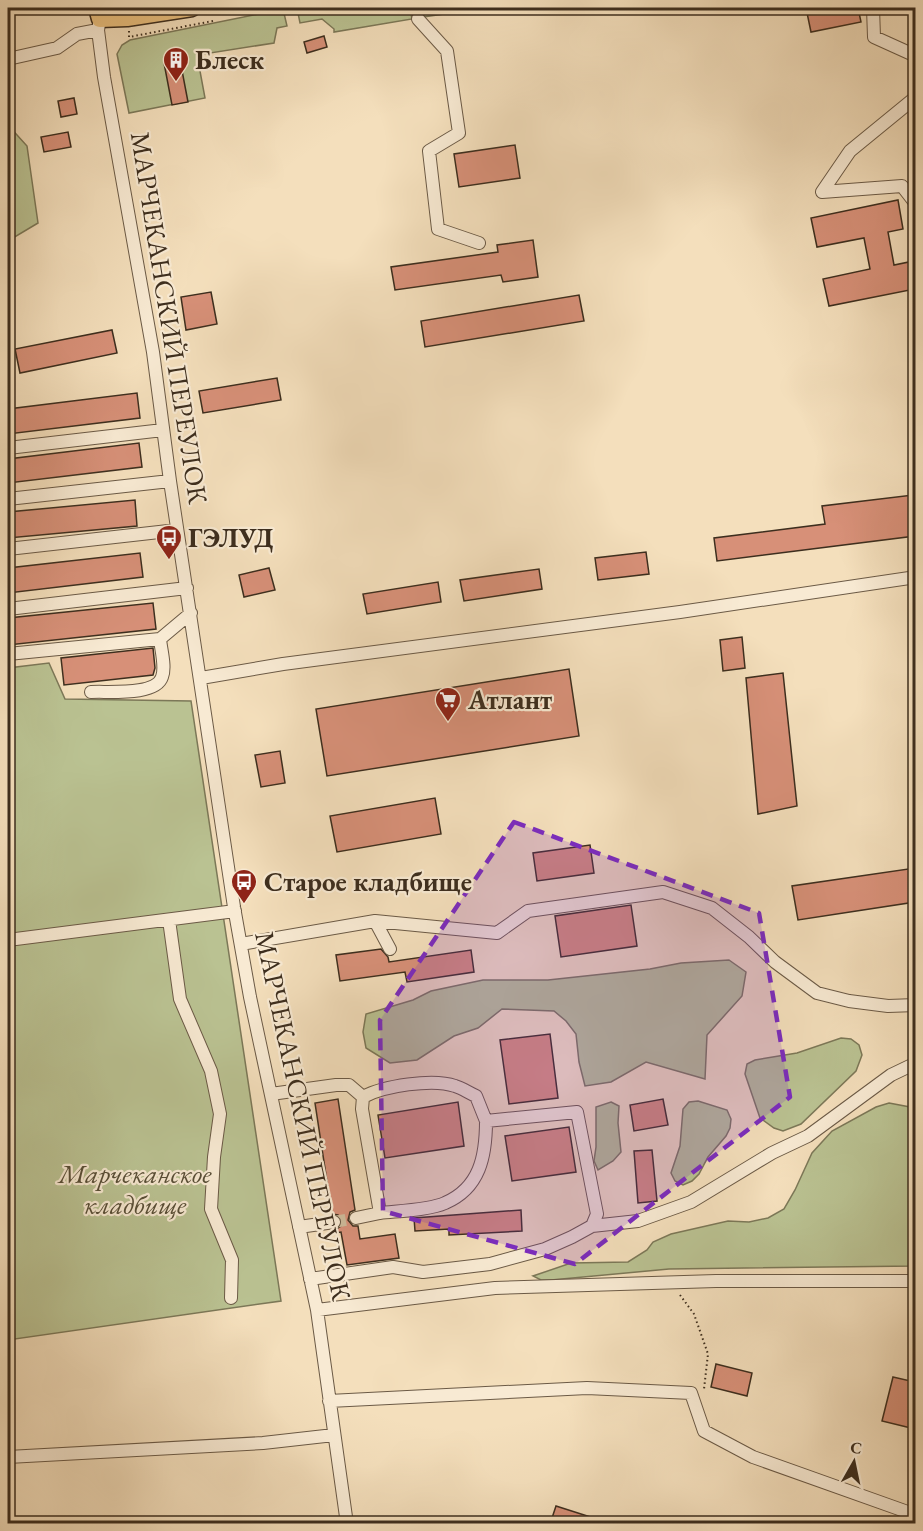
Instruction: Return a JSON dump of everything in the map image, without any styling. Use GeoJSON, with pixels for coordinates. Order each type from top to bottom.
{"type":"FeatureCollection","features":[{"type":"Feature","properties":{"kind":"main road"},"geometry":{"type":"LineString","coordinates":[[98,19],[127,18],[192,8]]}},
{"type":"Feature","properties":{"kind":"street"},"geometry":{"type":"LineString","coordinates":[[873,8],[874,37],[915,56]]}},
{"type":"Feature","properties":{"kind":"street"},"geometry":{"type":"LineString","coordinates":[[418,18],[447,51],[459,133],[429,151],[438,229],[479,243]]}},
{"type":"Feature","properties":{"kind":"street"},"geometry":{"type":"LineString","coordinates":[[8,59],[57,48],[98,19]]}},
{"type":"Feature","properties":{"kind":"street","name":"МАРЧЕКАНСКИЙ ПЕРЕУЛОК"},"geometry":{"type":"LineString","coordinates":[[98,19],[107,97],[147,318],[235,911],[317,1310],[347,1524]]}},
{"type":"Feature","properties":{"kind":"street"},"geometry":{"type":"LineString","coordinates":[[915,97],[849,151],[822,192],[902,186],[915,204]]}},
{"type":"Feature","properties":{"kind":"street"},"geometry":{"type":"LineString","coordinates":[[8,448],[163,430]]}},
{"type":"Feature","properties":{"kind":"street"},"geometry":{"type":"LineString","coordinates":[[8,499],[170,481]]}},
{"type":"Feature","properties":{"kind":"street"},"geometry":{"type":"LineString","coordinates":[[8,549],[177,530]]}},
{"type":"Feature","properties":{"kind":"street"},"geometry":{"type":"LineString","coordinates":[[201,678],[283,664],[680,612],[915,577]]}},
{"type":"Feature","properties":{"kind":"street"},"geometry":{"type":"LineString","coordinates":[[8,609],[187,588]]}},
{"type":"Feature","properties":{"kind":"street"},"geometry":{"type":"LineString","coordinates":[[8,654],[160,639],[190,613]]}},
{"type":"Feature","properties":{"kind":"street"},"geometry":{"type":"LineString","coordinates":[[91,692],[148,690],[159,684],[163,676],[160,639]]}},
{"type":"Feature","properties":{"kind":"street"},"geometry":{"type":"LineString","coordinates":[[241,944],[375,921],[497,933],[528,911],[663,892],[712,908],[749,937],[775,962],[817,993],[849,1001],[888,1006],[915,1005]]}},
{"type":"Feature","properties":{"kind":"street"},"geometry":{"type":"LineString","coordinates":[[8,940],[235,911]]}},
{"type":"Feature","properties":{"kind":"street"},"geometry":{"type":"LineString","coordinates":[[169,920],[180,999],[211,1071],[220,1114],[214,1157],[211,1209],[232,1260],[231,1298]]}},
{"type":"Feature","properties":{"kind":"street"},"geometry":{"type":"LineString","coordinates":[[375,921],[390,949]]}},
{"type":"Feature","properties":{"kind":"street"},"geometry":{"type":"LineString","coordinates":[[310,1279],[393,1267],[423,1272],[490,1264],[545,1249],[592,1226],[638,1221],[691,1202],[772,1153],[808,1136],[891,1075],[915,1063]]}},
{"type":"Feature","properties":{"kind":"street"},"geometry":{"type":"LineString","coordinates":[[357,1218],[443,1204],[465,1191],[481,1168],[486,1144],[486,1121],[476,1096],[454,1085],[427,1083],[374,1091],[363,1097]]}},
{"type":"Feature","properties":{"kind":"street"},"geometry":{"type":"LineString","coordinates":[[271,1094],[336,1084],[349,1085],[363,1097]]}},
{"type":"Feature","properties":{"kind":"street"},"geometry":{"type":"LineString","coordinates":[[363,1097],[362,1109],[380,1214]]}},
{"type":"Feature","properties":{"kind":"street"},"geometry":{"type":"LineString","coordinates":[[486,1121],[577,1112],[597,1214],[592,1226]]}},
{"type":"Feature","properties":{"kind":"street"},"geometry":{"type":"LineString","coordinates":[[299,1227],[334,1222]]}},
{"type":"Feature","properties":{"kind":"street"},"geometry":{"type":"LineString","coordinates":[[317,1310],[495,1288],[671,1282],[915,1281]]}},
{"type":"Feature","properties":{"kind":"street"},"geometry":{"type":"LineString","coordinates":[[329,1401],[587,1388],[691,1393],[704,1431],[753,1457],[915,1515]]}},
{"type":"Feature","properties":{"kind":"street"},"geometry":{"type":"LineString","coordinates":[[8,1457],[263,1443],[334,1435]]}},
{"type":"Feature","properties":{"kind":"path"},"geometry":{"type":"LineString","coordinates":[[129,38],[213,21]]}},
{"type":"Feature","properties":{"kind":"path"},"geometry":{"type":"LineString","coordinates":[[671,1282],[694,1314],[708,1354],[703,1395]]}},
{"type":"Feature","properties":{"kind":"highlighted area"},"geometry":{"type":"Polygon","coordinates":[[[514,822],[759,913],[790,1097],[575,1264],[383,1211],[380,1020],[514,822]]]}},
{"type":"Feature","properties":{"kind":"green space"},"geometry":{"type":"Polygon","coordinates":[[[297,8],[410,8],[412,19],[334,32],[334,29],[322,19],[300,23],[297,8]]]}},
{"type":"Feature","properties":{"kind":"green space"},"geometry":{"type":"Polygon","coordinates":[[[422,8],[486,8],[424,17],[422,8]]]}},
{"type":"Feature","properties":{"kind":"green space"},"geometry":{"type":"Polygon","coordinates":[[[283,9],[287,26],[277,28],[274,43],[197,55],[205,98],[129,113],[117,54],[122,45],[130,40],[283,9]]]}},
{"type":"Feature","properties":{"kind":"green space"},"geometry":{"type":"Polygon","coordinates":[[[8,125],[27,146],[38,223],[8,241],[8,125]]]}},
{"type":"Feature","properties":{"kind":"green space","name":"Марчеканское кладбище"},"geometry":{"type":"Polygon","coordinates":[[[49,663],[65,699],[191,701],[281,1301],[8,1340],[8,668],[49,663]]]}},
{"type":"Feature","properties":{"kind":"green space"},"geometry":{"type":"Polygon","coordinates":[[[729,960],[746,972],[742,996],[707,1035],[705,1079],[646,1062],[611,1082],[585,1086],[579,1062],[576,1034],[554,1011],[502,1009],[478,1028],[454,1036],[417,1060],[390,1063],[366,1048],[363,1032],[366,1014],[413,1000],[431,991],[483,980],[548,980],[650,969],[681,963],[729,960]]]}},
{"type":"Feature","properties":{"kind":"green space"},"geometry":{"type":"Polygon","coordinates":[[[841,1038],[851,1039],[859,1045],[862,1055],[856,1071],[801,1124],[783,1131],[774,1128],[760,1118],[745,1074],[747,1064],[755,1060],[797,1053],[841,1038]]]}},
{"type":"Feature","properties":{"kind":"green space"},"geometry":{"type":"Polygon","coordinates":[[[698,1101],[727,1110],[731,1119],[730,1128],[708,1157],[699,1174],[692,1181],[683,1185],[675,1181],[671,1173],[680,1146],[683,1109],[689,1102],[698,1101]]]}},
{"type":"Feature","properties":{"kind":"green space"},"geometry":{"type":"Polygon","coordinates":[[[611,1102],[619,1106],[621,1152],[613,1161],[598,1170],[594,1161],[596,1107],[611,1102]]]}},
{"type":"Feature","properties":{"kind":"green space"},"geometry":{"type":"Polygon","coordinates":[[[889,1103],[910,1107],[915,1111],[915,1266],[669,1269],[551,1280],[541,1280],[533,1276],[571,1263],[628,1262],[647,1250],[653,1242],[671,1234],[728,1221],[749,1222],[768,1218],[784,1209],[812,1153],[832,1131],[876,1107],[889,1103]]]}},
{"type":"Feature","properties":{"kind":"building"},"geometry":{"type":"Polygon","coordinates":[[[806,8],[858,8],[861,22],[811,32],[806,8]]]}},
{"type":"Feature","properties":{"kind":"building"},"geometry":{"type":"Polygon","coordinates":[[[324,36],[327,47],[307,53],[304,42],[324,36]]]}},
{"type":"Feature","properties":{"kind":"building","name":"Блеск"},"geometry":{"type":"Polygon","coordinates":[[[180,60],[188,102],[172,105],[164,63],[180,60]]]}},
{"type":"Feature","properties":{"kind":"building"},"geometry":{"type":"Polygon","coordinates":[[[74,98],[77,114],[61,117],[58,101],[74,98]]]}},
{"type":"Feature","properties":{"kind":"building"},"geometry":{"type":"Polygon","coordinates":[[[68,132],[71,147],[44,152],[41,137],[68,132]]]}},
{"type":"Feature","properties":{"kind":"building"},"geometry":{"type":"Polygon","coordinates":[[[515,145],[520,178],[459,187],[454,154],[515,145]]]}},
{"type":"Feature","properties":{"kind":"building"},"geometry":{"type":"Polygon","coordinates":[[[898,200],[903,229],[888,232],[894,265],[909,262],[915,289],[829,306],[823,279],[870,269],[864,238],[817,247],[811,218],[898,200]]]}},
{"type":"Feature","properties":{"kind":"building"},"geometry":{"type":"Polygon","coordinates":[[[533,240],[538,277],[503,282],[501,275],[395,290],[391,267],[498,252],[497,245],[533,240]]]}},
{"type":"Feature","properties":{"kind":"building"},"geometry":{"type":"Polygon","coordinates":[[[211,292],[217,324],[186,330],[181,297],[211,292]]]}},
{"type":"Feature","properties":{"kind":"building"},"geometry":{"type":"Polygon","coordinates":[[[579,295],[584,321],[425,347],[421,321],[579,295]]]}},
{"type":"Feature","properties":{"kind":"building"},"geometry":{"type":"Polygon","coordinates":[[[112,330],[117,353],[20,373],[15,349],[112,330]]]}},
{"type":"Feature","properties":{"kind":"building"},"geometry":{"type":"Polygon","coordinates":[[[277,378],[281,400],[203,413],[199,391],[277,378]]]}},
{"type":"Feature","properties":{"kind":"building"},"geometry":{"type":"Polygon","coordinates":[[[137,393],[140,418],[8,434],[8,409],[137,393]]]}},
{"type":"Feature","properties":{"kind":"building"},"geometry":{"type":"Polygon","coordinates":[[[139,443],[142,467],[8,483],[8,459],[139,443]]]}},
{"type":"Feature","properties":{"kind":"building"},"geometry":{"type":"Polygon","coordinates":[[[913,495],[915,536],[717,561],[714,538],[825,524],[822,506],[913,495]]]}},
{"type":"Feature","properties":{"kind":"building"},"geometry":{"type":"Polygon","coordinates":[[[135,500],[137,526],[8,538],[8,512],[135,500]]]}},
{"type":"Feature","properties":{"kind":"building"},"geometry":{"type":"Polygon","coordinates":[[[646,552],[649,574],[598,580],[595,558],[646,552]]]}},
{"type":"Feature","properties":{"kind":"building"},"geometry":{"type":"Polygon","coordinates":[[[140,553],[143,577],[8,593],[8,568],[140,553]]]}},
{"type":"Feature","properties":{"kind":"building"},"geometry":{"type":"Polygon","coordinates":[[[269,568],[275,590],[244,597],[239,575],[269,568]]]}},
{"type":"Feature","properties":{"kind":"building"},"geometry":{"type":"Polygon","coordinates":[[[539,569],[542,589],[464,601],[460,580],[539,569]]]}},
{"type":"Feature","properties":{"kind":"building"},"geometry":{"type":"Polygon","coordinates":[[[438,582],[441,602],[367,614],[363,594],[438,582]]]}},
{"type":"Feature","properties":{"kind":"building"},"geometry":{"type":"Polygon","coordinates":[[[153,603],[156,629],[8,645],[8,618],[153,603]]]}},
{"type":"Feature","properties":{"kind":"building"},"geometry":{"type":"Polygon","coordinates":[[[742,637],[745,668],[723,671],[720,640],[742,637]]]}},
{"type":"Feature","properties":{"kind":"building"},"geometry":{"type":"Polygon","coordinates":[[[153,648],[155,668],[153,675],[64,685],[61,658],[153,648]]]}},
{"type":"Feature","properties":{"kind":"building","name":"Атлант"},"geometry":{"type":"Polygon","coordinates":[[[569,669],[579,736],[327,776],[316,709],[569,669]]]}},
{"type":"Feature","properties":{"kind":"building"},"geometry":{"type":"Polygon","coordinates":[[[783,673],[797,806],[758,814],[746,678],[783,673]]]}},
{"type":"Feature","properties":{"kind":"building"},"geometry":{"type":"Polygon","coordinates":[[[280,751],[285,783],[261,787],[255,755],[280,751]]]}},
{"type":"Feature","properties":{"kind":"building"},"geometry":{"type":"Polygon","coordinates":[[[435,798],[441,834],[337,852],[330,816],[435,798]]]}},
{"type":"Feature","properties":{"kind":"building"},"geometry":{"type":"Polygon","coordinates":[[[590,845],[594,873],[537,881],[533,853],[590,845]]]}},
{"type":"Feature","properties":{"kind":"building"},"geometry":{"type":"Polygon","coordinates":[[[915,868],[915,902],[798,920],[792,886],[915,868]]]}},
{"type":"Feature","properties":{"kind":"building"},"geometry":{"type":"Polygon","coordinates":[[[631,905],[637,946],[561,957],[555,916],[631,905]]]}},
{"type":"Feature","properties":{"kind":"building"},"geometry":{"type":"Polygon","coordinates":[[[381,949],[389,962],[471,950],[474,972],[407,982],[405,972],[340,981],[336,955],[381,949]]]}},
{"type":"Feature","properties":{"kind":"building"},"geometry":{"type":"Polygon","coordinates":[[[550,1034],[558,1098],[509,1104],[500,1040],[550,1034]]]}},
{"type":"Feature","properties":{"kind":"building"},"geometry":{"type":"Polygon","coordinates":[[[338,1099],[355,1210],[350,1212],[348,1220],[353,1226],[358,1226],[360,1239],[395,1234],[399,1258],[347,1265],[341,1232],[335,1233],[335,1230],[341,1226],[342,1220],[338,1215],[332,1214],[315,1103],[338,1099]]]}},
{"type":"Feature","properties":{"kind":"building"},"geometry":{"type":"Polygon","coordinates":[[[663,1099],[668,1125],[634,1131],[630,1105],[663,1099]]]}},
{"type":"Feature","properties":{"kind":"building"},"geometry":{"type":"Polygon","coordinates":[[[458,1102],[464,1146],[385,1158],[378,1115],[458,1102]]]}},
{"type":"Feature","properties":{"kind":"building"},"geometry":{"type":"Polygon","coordinates":[[[569,1127],[576,1172],[512,1181],[505,1136],[569,1127]]]}},
{"type":"Feature","properties":{"kind":"building"},"geometry":{"type":"Polygon","coordinates":[[[652,1150],[657,1201],[638,1203],[634,1151],[652,1150]]]}},
{"type":"Feature","properties":{"kind":"building"},"geometry":{"type":"Polygon","coordinates":[[[521,1210],[522,1231],[449,1235],[449,1229],[415,1231],[414,1218],[521,1210]]]}},
{"type":"Feature","properties":{"kind":"building"},"geometry":{"type":"Polygon","coordinates":[[[716,1364],[752,1373],[747,1396],[711,1387],[716,1364]]]}},
{"type":"Feature","properties":{"kind":"building"},"geometry":{"type":"Polygon","coordinates":[[[893,1377],[915,1382],[915,1429],[882,1421],[893,1377]]]}},
{"type":"Feature","properties":{"kind":"building"},"geometry":{"type":"Polygon","coordinates":[[[556,1506],[603,1521],[602,1524],[550,1524],[556,1506]]]}},
{"type":"Feature","properties":{"kind":"tunnel"},"geometry":{"type":"LineString","coordinates":[[334,1222],[356,1218]]}},
{"type":"Feature","properties":{"kind":"place","name":"Блеск"},"geometry":{"type":"Point","coordinates":[176,83]}},
{"type":"Feature","properties":{"kind":"place","name":"ГЭЛУД"},"geometry":{"type":"Point","coordinates":[169,561]}},
{"type":"Feature","properties":{"kind":"place","name":"Атлант"},"geometry":{"type":"Point","coordinates":[448,723]}},
{"type":"Feature","properties":{"kind":"place","name":"Старое кладбище"},"geometry":{"type":"Point","coordinates":[244,905]}}]}
